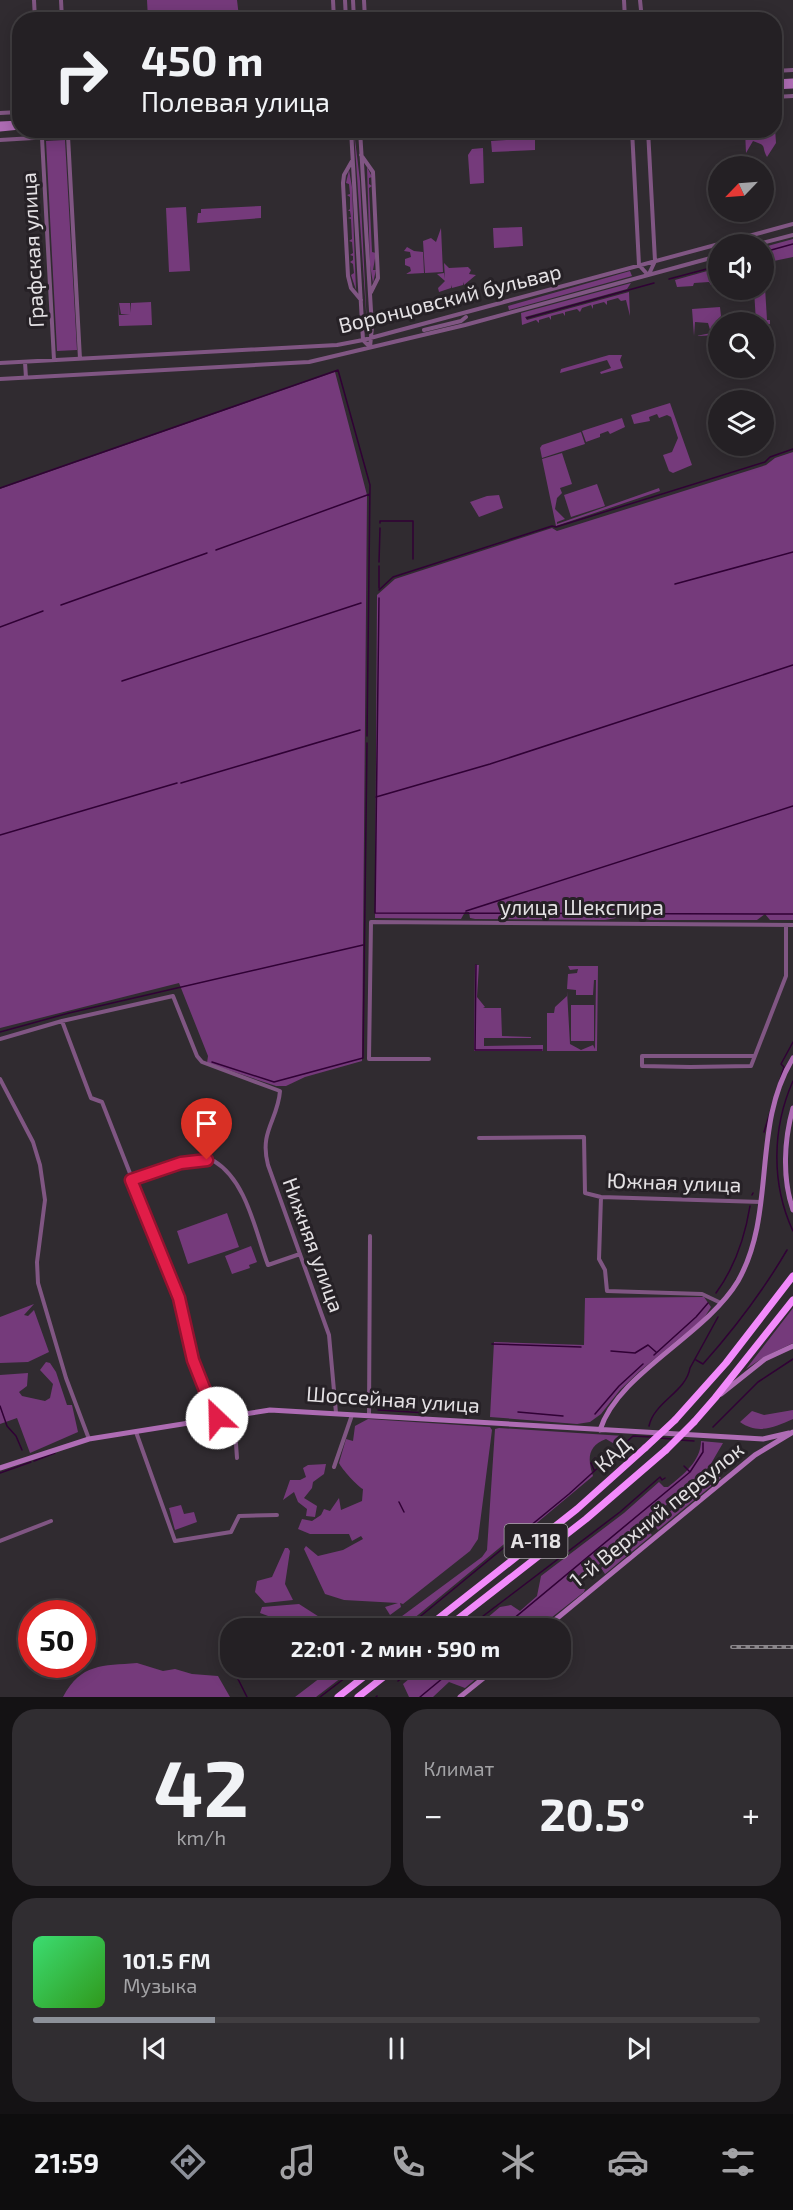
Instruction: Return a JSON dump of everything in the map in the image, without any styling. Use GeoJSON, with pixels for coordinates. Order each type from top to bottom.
{"type":"FeatureCollection","features":[{"type":"Feature","properties":{"kind":"highway","name":"КАД"},"geometry":{"type":"LineString","coordinates":[[439,1618],[577,1509],[675,1420],[726,1363],[793,1276]]}},
{"type":"Feature","properties":{"kind":"highway","name":"КАД"},"geometry":{"type":"LineString","coordinates":[[459,1618],[586,1519],[666,1450],[715,1398],[793,1300]]}},
{"type":"Feature","properties":{"kind":"highway"},"geometry":{"type":"LineString","coordinates":[[338,1697],[362,1678]]}},
{"type":"Feature","properties":{"kind":"highway"},"geometry":{"type":"LineString","coordinates":[[358,1697],[382,1678]]}},
{"type":"Feature","properties":{"kind":"main road"},"geometry":{"type":"LineString","coordinates":[[600,1430],[608,1412],[625,1391],[722,1304],[738,1280],[747,1262],[756,1234],[762,1202],[770,1117],[782,1080],[793,1058]]}},
{"type":"Feature","properties":{"kind":"main road"},"geometry":{"type":"LineString","coordinates":[[793,1108],[788,1127],[786,1166],[793,1210]]}},
{"type":"Feature","properties":{"kind":"main road"},"geometry":{"type":"LineString","coordinates":[[715,1398],[765,1359],[793,1346]]}},
{"type":"Feature","properties":{"kind":"main road","name":"Шоссейная улица"},"geometry":{"type":"LineString","coordinates":[[0,1468],[89,1439],[270,1410],[753,1438],[774,1438],[791,1433]]}},
{"type":"Feature","properties":{"kind":"main road","name":"1-й Верхний переулок"},"geometry":{"type":"LineString","coordinates":[[557,1618],[755,1455],[791,1433]]}},
{"type":"Feature","properties":{"kind":"main road"},"geometry":{"type":"LineString","coordinates":[[753,1438],[758,1446],[755,1455]]}},
{"type":"Feature","properties":{"kind":"main road"},"geometry":{"type":"LineString","coordinates":[[460,1697],[484,1678]]}},
{"type":"Feature","properties":{"kind":"street"},"geometry":{"type":"LineString","coordinates":[[0,140],[42,138]]}},
{"type":"Feature","properties":{"kind":"street","name":"Графская улица"},"geometry":{"type":"LineString","coordinates":[[42,138],[54,360]]}},
{"type":"Feature","properties":{"kind":"street","name":"Графская улица"},"geometry":{"type":"LineString","coordinates":[[68,138],[80,359]]}},
{"type":"Feature","properties":{"kind":"street"},"geometry":{"type":"LineString","coordinates":[[352,138],[363,340],[369,347]]}},
{"type":"Feature","properties":{"kind":"street"},"geometry":{"type":"LineString","coordinates":[[361,138],[372,338],[369,347]]}},
{"type":"Feature","properties":{"kind":"street"},"geometry":{"type":"LineString","coordinates":[[632,138],[639,265],[648,275],[655,261],[648,138]]}},
{"type":"Feature","properties":{"kind":"street"},"geometry":{"type":"LineString","coordinates":[[362,156],[373,172],[378,278],[370,292]]}},
{"type":"Feature","properties":{"kind":"street"},"geometry":{"type":"LineString","coordinates":[[353,160],[344,175],[343,183],[351,288],[361,300]]}},
{"type":"Feature","properties":{"kind":"street","name":"Воронцовский бульвар"},"geometry":{"type":"LineString","coordinates":[[0,363],[337,345],[465,315],[793,224]]}},
{"type":"Feature","properties":{"kind":"street"},"geometry":{"type":"LineString","coordinates":[[783,227],[786,237]]}},
{"type":"Feature","properties":{"kind":"street"},"geometry":{"type":"LineString","coordinates":[[777,228],[779,239]]}},
{"type":"Feature","properties":{"kind":"street"},"geometry":{"type":"LineString","coordinates":[[774,240],[793,235]]}},
{"type":"Feature","properties":{"kind":"street","name":"Воронцовский бульвар"},"geometry":{"type":"LineString","coordinates":[[0,379],[287,364],[331,358],[418,334],[473,323],[708,259]]}},
{"type":"Feature","properties":{"kind":"street"},"geometry":{"type":"LineString","coordinates":[[465,315],[467,321],[473,323]]}},
{"type":"Feature","properties":{"kind":"street"},"geometry":{"type":"LineString","coordinates":[[418,334],[461,321],[465,315]]}},
{"type":"Feature","properties":{"kind":"street"},"geometry":{"type":"LineString","coordinates":[[25,362],[26,378]]}},
{"type":"Feature","properties":{"kind":"street","name":"улица Шекспира"},"geometry":{"type":"LineString","coordinates":[[429,1059],[369,1059],[371,922],[793,925]]}},
{"type":"Feature","properties":{"kind":"street"},"geometry":{"type":"LineString","coordinates":[[754,1056],[642,1056],[642,1066],[751,1066],[786,976],[786,924]]}},
{"type":"Feature","properties":{"kind":"street","name":"Нижняя улица"},"geometry":{"type":"LineString","coordinates":[[62,1021],[173,996],[197,1056],[202,1062],[280,1091],[264,1148],[268,1165],[329,1335],[336,1413]]}},
{"type":"Feature","properties":{"kind":"street"},"geometry":{"type":"LineString","coordinates":[[0,1039],[62,1021],[91,1098],[102,1102],[179,1298],[193,1360],[208,1398],[213,1419]]}},
{"type":"Feature","properties":{"kind":"street"},"geometry":{"type":"LineString","coordinates":[[0,1079],[33,1142],[40,1165],[45,1200],[37,1262],[38,1283],[66,1378],[89,1439]]}},
{"type":"Feature","properties":{"kind":"street","name":"Южная улица"},"geometry":{"type":"LineString","coordinates":[[479,1138],[584,1137],[585,1193],[601,1197],[762,1202]]}},
{"type":"Feature","properties":{"kind":"street"},"geometry":{"type":"LineString","coordinates":[[131,1180],[181,1163],[214,1161],[229,1174],[238,1189],[268,1265],[300,1254]]}},
{"type":"Feature","properties":{"kind":"street"},"geometry":{"type":"LineString","coordinates":[[601,1197],[599,1259],[605,1270],[607,1291],[702,1294],[722,1304]]}},
{"type":"Feature","properties":{"kind":"street"},"geometry":{"type":"LineString","coordinates":[[369,1416],[370,1236]]}},
{"type":"Feature","properties":{"kind":"street"},"geometry":{"type":"LineString","coordinates":[[334,1467],[352,1414]]}},
{"type":"Feature","properties":{"kind":"street"},"geometry":{"type":"LineString","coordinates":[[234,1415],[237,1458]]}},
{"type":"Feature","properties":{"kind":"street"},"geometry":{"type":"LineString","coordinates":[[135,1431],[175,1541],[231,1532],[239,1516],[277,1515]]}},
{"type":"Feature","properties":{"kind":"street"},"geometry":{"type":"LineString","coordinates":[[0,1541],[51,1521]]}},
{"type":"Feature","properties":{"kind":"shaded area"},"geometry":{"type":"Polygon","coordinates":[[[147,0],[237,0],[238,12],[148,12],[147,0]]]}},
{"type":"Feature","properties":{"kind":"shaded area"},"geometry":{"type":"Polygon","coordinates":[[[354,138],[360,181],[367,327],[354,138]]]}},
{"type":"Feature","properties":{"kind":"shaded area"},"geometry":{"type":"Polygon","coordinates":[[[535,138],[535,150],[492,152],[491,141],[535,138]]]}},
{"type":"Feature","properties":{"kind":"shaded area"},"geometry":{"type":"Polygon","coordinates":[[[745,138],[776,138],[776,143],[767,156],[762,145],[753,141],[746,153],[745,138]]]}},
{"type":"Feature","properties":{"kind":"shaded area"},"geometry":{"type":"Polygon","coordinates":[[[65,140],[77,350],[57,351],[46,141],[65,140]]]}},
{"type":"Feature","properties":{"kind":"shaded area"},"geometry":{"type":"Polygon","coordinates":[[[483,148],[484,183],[470,184],[468,155],[472,149],[483,148]]]}},
{"type":"Feature","properties":{"kind":"shaded area"},"geometry":{"type":"Polygon","coordinates":[[[367,167],[372,177],[369,178],[369,184],[372,186],[369,188],[372,252],[376,253],[373,283],[370,265],[367,167]]]}},
{"type":"Feature","properties":{"kind":"shaded area"},"geometry":{"type":"Polygon","coordinates":[[[349,170],[352,187],[356,290],[351,275],[354,273],[353,264],[350,262],[353,256],[350,255],[353,253],[352,242],[349,241],[352,239],[351,219],[348,218],[351,217],[348,211],[350,197],[347,195],[350,194],[349,184],[346,183],[349,170]]]}},
{"type":"Feature","properties":{"kind":"shaded area"},"geometry":{"type":"Polygon","coordinates":[[[261,206],[261,218],[197,223],[201,209],[261,206]]]}},
{"type":"Feature","properties":{"kind":"shaded area"},"geometry":{"type":"Polygon","coordinates":[[[186,207],[190,271],[169,272],[166,208],[186,207]]]}},
{"type":"Feature","properties":{"kind":"shaded area"},"geometry":{"type":"Polygon","coordinates":[[[522,227],[523,246],[494,248],[493,228],[522,227]]]}},
{"type":"Feature","properties":{"kind":"shaded area"},"geometry":{"type":"Polygon","coordinates":[[[441,228],[443,272],[425,273],[423,241],[431,238],[436,242],[441,228]]]}},
{"type":"Feature","properties":{"kind":"shaded area"},"geometry":{"type":"Polygon","coordinates":[[[793,239],[793,257],[774,261],[774,244],[793,239]]]}},
{"type":"Feature","properties":{"kind":"shaded area"},"geometry":{"type":"Polygon","coordinates":[[[407,247],[423,252],[424,273],[406,274],[411,271],[410,267],[405,265],[405,259],[411,257],[410,252],[404,251],[407,247]]]}},
{"type":"Feature","properties":{"kind":"shaded area"},"geometry":{"type":"Polygon","coordinates":[[[444,263],[449,268],[468,267],[471,270],[469,274],[476,275],[464,285],[463,282],[463,285],[452,288],[451,285],[451,288],[439,292],[438,288],[445,281],[437,274],[444,273],[445,279],[444,263]]]}},
{"type":"Feature","properties":{"kind":"shaded area"},"geometry":{"type":"Polygon","coordinates":[[[630,271],[632,276],[509,310],[508,306],[630,271]]]}},
{"type":"Feature","properties":{"kind":"shaded area"},"geometry":{"type":"Polygon","coordinates":[[[708,271],[708,282],[677,287],[675,280],[708,271]]]}},
{"type":"Feature","properties":{"kind":"shaded area"},"geometry":{"type":"Polygon","coordinates":[[[631,283],[627,289],[525,317],[527,320],[629,292],[630,316],[626,300],[621,301],[618,298],[607,301],[607,305],[604,302],[593,305],[593,309],[591,305],[582,308],[580,312],[577,309],[565,312],[565,316],[563,313],[551,316],[551,320],[549,317],[539,320],[539,323],[536,320],[522,325],[521,313],[631,283]]]}},
{"type":"Feature","properties":{"kind":"shaded area"},"geometry":{"type":"Polygon","coordinates":[[[755,300],[766,300],[767,312],[755,312],[755,300]]]}},
{"type":"Feature","properties":{"kind":"shaded area"},"geometry":{"type":"Polygon","coordinates":[[[151,302],[152,325],[119,326],[118,304],[119,315],[130,315],[121,314],[119,303],[130,303],[130,313],[131,303],[151,302]]]}},
{"type":"Feature","properties":{"kind":"shaded area"},"geometry":{"type":"Polygon","coordinates":[[[720,307],[721,312],[708,312],[708,323],[695,322],[694,336],[692,309],[720,307]]]}},
{"type":"Feature","properties":{"kind":"shaded area"},"geometry":{"type":"Polygon","coordinates":[[[609,355],[622,355],[620,360],[623,368],[601,374],[600,372],[611,368],[607,360],[560,373],[561,369],[609,355]]]}},
{"type":"Feature","properties":{"kind":"shaded area"},"geometry":{"type":"Polygon","coordinates":[[[335,372],[367,495],[362,1061],[305,1077],[286,1086],[276,1086],[207,1063],[208,1056],[179,983],[0,1028],[0,489],[335,372]]]}},
{"type":"Feature","properties":{"kind":"shaded area"},"geometry":{"type":"Polygon","coordinates":[[[670,403],[692,465],[673,473],[669,471],[663,455],[672,452],[678,438],[671,417],[667,415],[659,418],[657,414],[649,417],[650,421],[634,424],[631,415],[670,403]]]}},
{"type":"Feature","properties":{"kind":"shaded area"},"geometry":{"type":"Polygon","coordinates":[[[622,418],[625,427],[610,434],[608,431],[600,434],[600,437],[586,442],[582,431],[622,418]]]}},
{"type":"Feature","properties":{"kind":"shaded area"},"geometry":{"type":"Polygon","coordinates":[[[581,432],[585,444],[542,458],[540,448],[542,445],[581,432]]]}},
{"type":"Feature","properties":{"kind":"shaded area"},"geometry":{"type":"Polygon","coordinates":[[[793,452],[793,920],[770,920],[765,914],[757,920],[650,920],[633,916],[617,916],[605,920],[475,919],[470,918],[469,912],[465,912],[461,919],[375,918],[377,595],[395,579],[552,528],[557,531],[766,465],[775,458],[793,452]]]}},
{"type":"Feature","properties":{"kind":"shaded area"},"geometry":{"type":"Polygon","coordinates":[[[562,453],[572,484],[560,488],[562,493],[557,498],[555,509],[565,519],[557,524],[659,488],[660,491],[556,526],[542,459],[562,453]]]}},
{"type":"Feature","properties":{"kind":"shaded area"},"geometry":{"type":"Polygon","coordinates":[[[597,484],[605,506],[571,517],[564,495],[597,484]]]}},
{"type":"Feature","properties":{"kind":"shaded area"},"geometry":{"type":"Polygon","coordinates":[[[499,495],[503,508],[479,517],[470,502],[487,496],[499,495]]]}},
{"type":"Feature","properties":{"kind":"shaded area"},"geometry":{"type":"Polygon","coordinates":[[[475,965],[479,965],[477,997],[485,1007],[483,1008],[501,1008],[502,1036],[531,1037],[484,1038],[484,1046],[543,1045],[543,1051],[474,1051],[475,965]]]}},
{"type":"Feature","properties":{"kind":"shaded area"},"geometry":{"type":"Polygon","coordinates":[[[568,966],[598,966],[597,1051],[547,1051],[547,1013],[554,1013],[555,1007],[567,996],[567,991],[570,1044],[581,1050],[593,1045],[595,1049],[596,980],[594,980],[593,995],[576,995],[576,990],[567,989],[568,974],[577,973],[578,969],[570,970],[568,966]]]}},
{"type":"Feature","properties":{"kind":"shaded area"},"geometry":{"type":"Polygon","coordinates":[[[571,1005],[594,1005],[594,1041],[571,1041],[571,1005]]]}},
{"type":"Feature","properties":{"kind":"shaded area"},"geometry":{"type":"Polygon","coordinates":[[[227,1213],[239,1247],[188,1264],[177,1231],[227,1213]]]}},
{"type":"Feature","properties":{"kind":"shaded area"},"geometry":{"type":"Polygon","coordinates":[[[251,1246],[257,1262],[249,1265],[250,1268],[232,1274],[225,1256],[251,1246]]]}},
{"type":"Feature","properties":{"kind":"shaded area"},"geometry":{"type":"Polygon","coordinates":[[[704,1297],[711,1307],[704,1318],[640,1371],[620,1390],[601,1414],[590,1422],[577,1424],[490,1417],[494,1342],[584,1345],[585,1298],[704,1297]]]}},
{"type":"Feature","properties":{"kind":"shaded area"},"geometry":{"type":"Polygon","coordinates":[[[34,1304],[24,1315],[28,1316],[34,1310],[49,1352],[28,1362],[0,1363],[0,1317],[34,1304]]]}},
{"type":"Feature","properties":{"kind":"shaded area"},"geometry":{"type":"Polygon","coordinates":[[[793,1308],[793,1343],[746,1369],[793,1308]]]}},
{"type":"Feature","properties":{"kind":"shaded area"},"geometry":{"type":"Polygon","coordinates":[[[46,1362],[50,1363],[56,1372],[67,1405],[72,1405],[78,1432],[30,1453],[17,1418],[0,1424],[0,1375],[28,1373],[27,1386],[19,1392],[22,1396],[45,1401],[50,1398],[53,1384],[40,1370],[46,1362]]]}},
{"type":"Feature","properties":{"kind":"shaded area"},"geometry":{"type":"Polygon","coordinates":[[[793,1410],[793,1419],[773,1427],[753,1428],[740,1422],[752,1411],[764,1415],[793,1410]]]}},
{"type":"Feature","properties":{"kind":"shaded area"},"geometry":{"type":"Polygon","coordinates":[[[368,1419],[490,1427],[492,1430],[478,1539],[470,1551],[403,1604],[400,1603],[401,1607],[390,1615],[385,1607],[398,1603],[344,1600],[325,1594],[304,1549],[306,1546],[318,1556],[343,1550],[363,1539],[361,1536],[352,1541],[349,1534],[310,1534],[298,1529],[302,1519],[312,1521],[321,1515],[324,1509],[330,1511],[339,1498],[341,1510],[362,1501],[363,1489],[339,1463],[346,1439],[353,1441],[355,1426],[368,1419]]]}},
{"type":"Feature","properties":{"kind":"shaded area"},"geometry":{"type":"Polygon","coordinates":[[[495,1429],[624,1436],[618,1446],[606,1439],[596,1445],[590,1453],[593,1476],[514,1542],[509,1540],[414,1618],[399,1618],[482,1557],[487,1550],[495,1429]]]}},
{"type":"Feature","properties":{"kind":"shaded area"},"geometry":{"type":"Polygon","coordinates":[[[701,1441],[723,1443],[709,1467],[597,1566],[581,1573],[577,1583],[581,1589],[585,1589],[584,1592],[551,1618],[487,1618],[500,1607],[511,1605],[520,1611],[537,1596],[541,1576],[624,1513],[659,1482],[664,1487],[668,1487],[695,1461],[701,1441]]]}},
{"type":"Feature","properties":{"kind":"shaded area"},"geometry":{"type":"Polygon","coordinates":[[[326,1464],[324,1474],[313,1482],[312,1488],[304,1498],[317,1506],[315,1517],[306,1516],[307,1509],[298,1502],[294,1492],[283,1500],[290,1480],[300,1480],[306,1477],[303,1468],[308,1465],[326,1464]]]}},
{"type":"Feature","properties":{"kind":"shaded area"},"geometry":{"type":"Polygon","coordinates":[[[716,1473],[721,1478],[658,1530],[654,1525],[716,1473]]]}},
{"type":"Feature","properties":{"kind":"shaded area"},"geometry":{"type":"Polygon","coordinates":[[[181,1505],[184,1514],[194,1512],[197,1522],[175,1530],[169,1508],[181,1505]]]}},
{"type":"Feature","properties":{"kind":"shaded area"},"geometry":{"type":"Polygon","coordinates":[[[648,1531],[652,1535],[605,1574],[601,1568],[648,1531]]]}},
{"type":"Feature","properties":{"kind":"shaded area"},"geometry":{"type":"Polygon","coordinates":[[[285,1548],[290,1551],[285,1584],[293,1600],[265,1603],[255,1592],[257,1581],[272,1577],[285,1548]]]}},
{"type":"Feature","properties":{"kind":"shaded area"},"geometry":{"type":"Polygon","coordinates":[[[299,1604],[321,1618],[274,1618],[260,1613],[262,1607],[299,1604]]]}},
{"type":"Feature","properties":{"kind":"shaded area"},"geometry":{"type":"Polygon","coordinates":[[[137,1663],[163,1671],[175,1669],[192,1674],[218,1676],[230,1697],[63,1697],[77,1678],[96,1678],[96,1668],[137,1663]]]}},
{"type":"Feature","properties":{"kind":"shaded area"},"geometry":{"type":"Polygon","coordinates":[[[320,1678],[341,1678],[316,1697],[295,1697],[320,1678]]]}},
{"type":"Feature","properties":{"kind":"shaded area"},"geometry":{"type":"Polygon","coordinates":[[[410,1678],[477,1678],[465,1688],[449,1682],[433,1697],[409,1697],[403,1684],[410,1678]]]}},
{"type":"Feature","properties":{"kind":"waterway"},"geometry":{"type":"LineString","coordinates":[[774,249],[793,244]]}},
{"type":"Feature","properties":{"kind":"waterway"},"geometry":{"type":"LineString","coordinates":[[669,279],[708,269]]}},
{"type":"Feature","properties":{"kind":"waterway"},"geometry":{"type":"LineString","coordinates":[[527,318],[654,283]]}},
{"type":"Feature","properties":{"kind":"waterway"},"geometry":{"type":"LineString","coordinates":[[0,488],[338,370],[370,485],[367,736]]}},
{"type":"Feature","properties":{"kind":"waterway"},"geometry":{"type":"LineString","coordinates":[[379,590],[393,577],[765,462],[770,457],[793,449]]}},
{"type":"Feature","properties":{"kind":"waterway"},"geometry":{"type":"LineString","coordinates":[[216,550],[370,494]]}},
{"type":"Feature","properties":{"kind":"waterway"},"geometry":{"type":"LineString","coordinates":[[380,523],[380,521],[413,521],[413,559]]}},
{"type":"Feature","properties":{"kind":"waterway"},"geometry":{"type":"LineString","coordinates":[[379,562],[380,528]]}},
{"type":"Feature","properties":{"kind":"waterway"},"geometry":{"type":"LineString","coordinates":[[675,584],[793,552]]}},
{"type":"Feature","properties":{"kind":"waterway"},"geometry":{"type":"LineString","coordinates":[[61,605],[207,553]]}},
{"type":"Feature","properties":{"kind":"waterway"},"geometry":{"type":"LineString","coordinates":[[379,566],[379,588]]}},
{"type":"Feature","properties":{"kind":"waterway"},"geometry":{"type":"LineString","coordinates":[[379,598],[375,913],[793,914]]}},
{"type":"Feature","properties":{"kind":"waterway"},"geometry":{"type":"LineString","coordinates":[[122,681],[361,603]]}},
{"type":"Feature","properties":{"kind":"waterway"},"geometry":{"type":"LineString","coordinates":[[0,627],[43,611]]}},
{"type":"Feature","properties":{"kind":"waterway"},"geometry":{"type":"LineString","coordinates":[[376,797],[490,764],[793,665]]}},
{"type":"Feature","properties":{"kind":"waterway"},"geometry":{"type":"LineString","coordinates":[[181,783],[360,730]]}},
{"type":"Feature","properties":{"kind":"waterway"},"geometry":{"type":"LineString","coordinates":[[212,1062],[274,1082],[363,1058],[367,743]]}},
{"type":"Feature","properties":{"kind":"waterway"},"geometry":{"type":"LineString","coordinates":[[0,835],[177,783]]}},
{"type":"Feature","properties":{"kind":"waterway"},"geometry":{"type":"LineString","coordinates":[[466,911],[793,806]]}},
{"type":"Feature","properties":{"kind":"waterway"},"geometry":{"type":"LineString","coordinates":[[0,1032],[69,1013],[363,945]]}},
{"type":"Feature","properties":{"kind":"waterway"},"geometry":{"type":"LineString","coordinates":[[476,965],[475,1050],[542,1050]]}},
{"type":"Feature","properties":{"kind":"waterway"},"geometry":{"type":"LineString","coordinates":[[764,1132],[784,1067],[781,1064],[793,1042]]}},
{"type":"Feature","properties":{"kind":"waterway"},"geometry":{"type":"LineString","coordinates":[[793,1081],[781,1118],[777,1156],[781,1194],[793,1231]]}},
{"type":"Feature","properties":{"kind":"waterway"},"geometry":{"type":"LineString","coordinates":[[716,1293],[729,1273],[738,1251],[750,1206]]}},
{"type":"Feature","properties":{"kind":"waterway"},"geometry":{"type":"LineString","coordinates":[[696,1360],[703,1364],[726,1337],[758,1295],[787,1250]]}},
{"type":"Feature","properties":{"kind":"waterway"},"geometry":{"type":"LineString","coordinates":[[654,1355],[708,1303]]}},
{"type":"Feature","properties":{"kind":"waterway"},"geometry":{"type":"LineString","coordinates":[[649,1426],[657,1410],[683,1384],[718,1317]]}},
{"type":"Feature","properties":{"kind":"waterway"},"geometry":{"type":"LineString","coordinates":[[492,1344],[581,1347]]}},
{"type":"Feature","properties":{"kind":"waterway"},"geometry":{"type":"LineString","coordinates":[[611,1351],[635,1353],[648,1345],[656,1352]]}},
{"type":"Feature","properties":{"kind":"waterway"},"geometry":{"type":"LineString","coordinates":[[713,1427],[758,1382],[793,1359]]}},
{"type":"Feature","properties":{"kind":"waterway"},"geometry":{"type":"LineString","coordinates":[[595,1414],[619,1386],[643,1364]]}},
{"type":"Feature","properties":{"kind":"waterway"},"geometry":{"type":"LineString","coordinates":[[0,1406],[7,1426],[16,1436],[22,1450]]}},
{"type":"Feature","properties":{"kind":"waterway"},"geometry":{"type":"LineString","coordinates":[[378,1410],[427,1413]]}},
{"type":"Feature","properties":{"kind":"waterway"},"geometry":{"type":"LineString","coordinates":[[518,1412],[563,1416]]}},
{"type":"Feature","properties":{"kind":"waterway"},"geometry":{"type":"LineString","coordinates":[[418,1618],[569,1494],[633,1436],[651,1437]]}},
{"type":"Feature","properties":{"kind":"waterway"},"geometry":{"type":"LineString","coordinates":[[659,1438],[672,1439]]}},
{"type":"Feature","properties":{"kind":"waterway"},"geometry":{"type":"LineString","coordinates":[[680,1440],[694,1441]]}},
{"type":"Feature","properties":{"kind":"waterway"},"geometry":{"type":"LineString","coordinates":[[514,1618],[690,1472],[703,1452],[703,1443]]}},
{"type":"Feature","properties":{"kind":"waterway"},"geometry":{"type":"LineString","coordinates":[[34,1461],[55,1453]]}},
{"type":"Feature","properties":{"kind":"waterway"},"geometry":{"type":"LineString","coordinates":[[594,1470],[591,1463],[595,1458]]}},
{"type":"Feature","properties":{"kind":"waterway"},"geometry":{"type":"LineString","coordinates":[[0,1473],[31,1462]]}},
{"type":"Feature","properties":{"kind":"waterway"},"geometry":{"type":"LineString","coordinates":[[684,1466],[690,1472]]}},
{"type":"Feature","properties":{"kind":"waterway"},"geometry":{"type":"LineString","coordinates":[[480,1618],[620,1512],[660,1477],[662,1480],[665,1478]]}},
{"type":"Feature","properties":{"kind":"waterway"},"geometry":{"type":"LineString","coordinates":[[399,1502],[404,1512]]}},
{"type":"Feature","properties":{"kind":"waterway"},"geometry":{"type":"LineString","coordinates":[[238,1678],[247,1697]]}},
{"type":"Feature","properties":{"kind":"waterway"},"geometry":{"type":"LineString","coordinates":[[320,1697],[345,1678]]}},
{"type":"Feature","properties":{"kind":"waterway"},"geometry":{"type":"LineString","coordinates":[[398,1681],[402,1678]]}},
{"type":"Feature","properties":{"kind":"waterway"},"geometry":{"type":"LineString","coordinates":[[420,1697],[443,1678]]}},
{"type":"Feature","properties":{"kind":"railway"},"geometry":{"type":"LineString","coordinates":[[732,1647],[793,1647]]}},
{"type":"Feature","properties":{"kind":"route"},"geometry":{"type":"LineString","coordinates":[[207,1160],[181,1163],[131,1180],[179,1298],[198,1376],[208,1398],[213,1419],[217,1418]]}}]}
